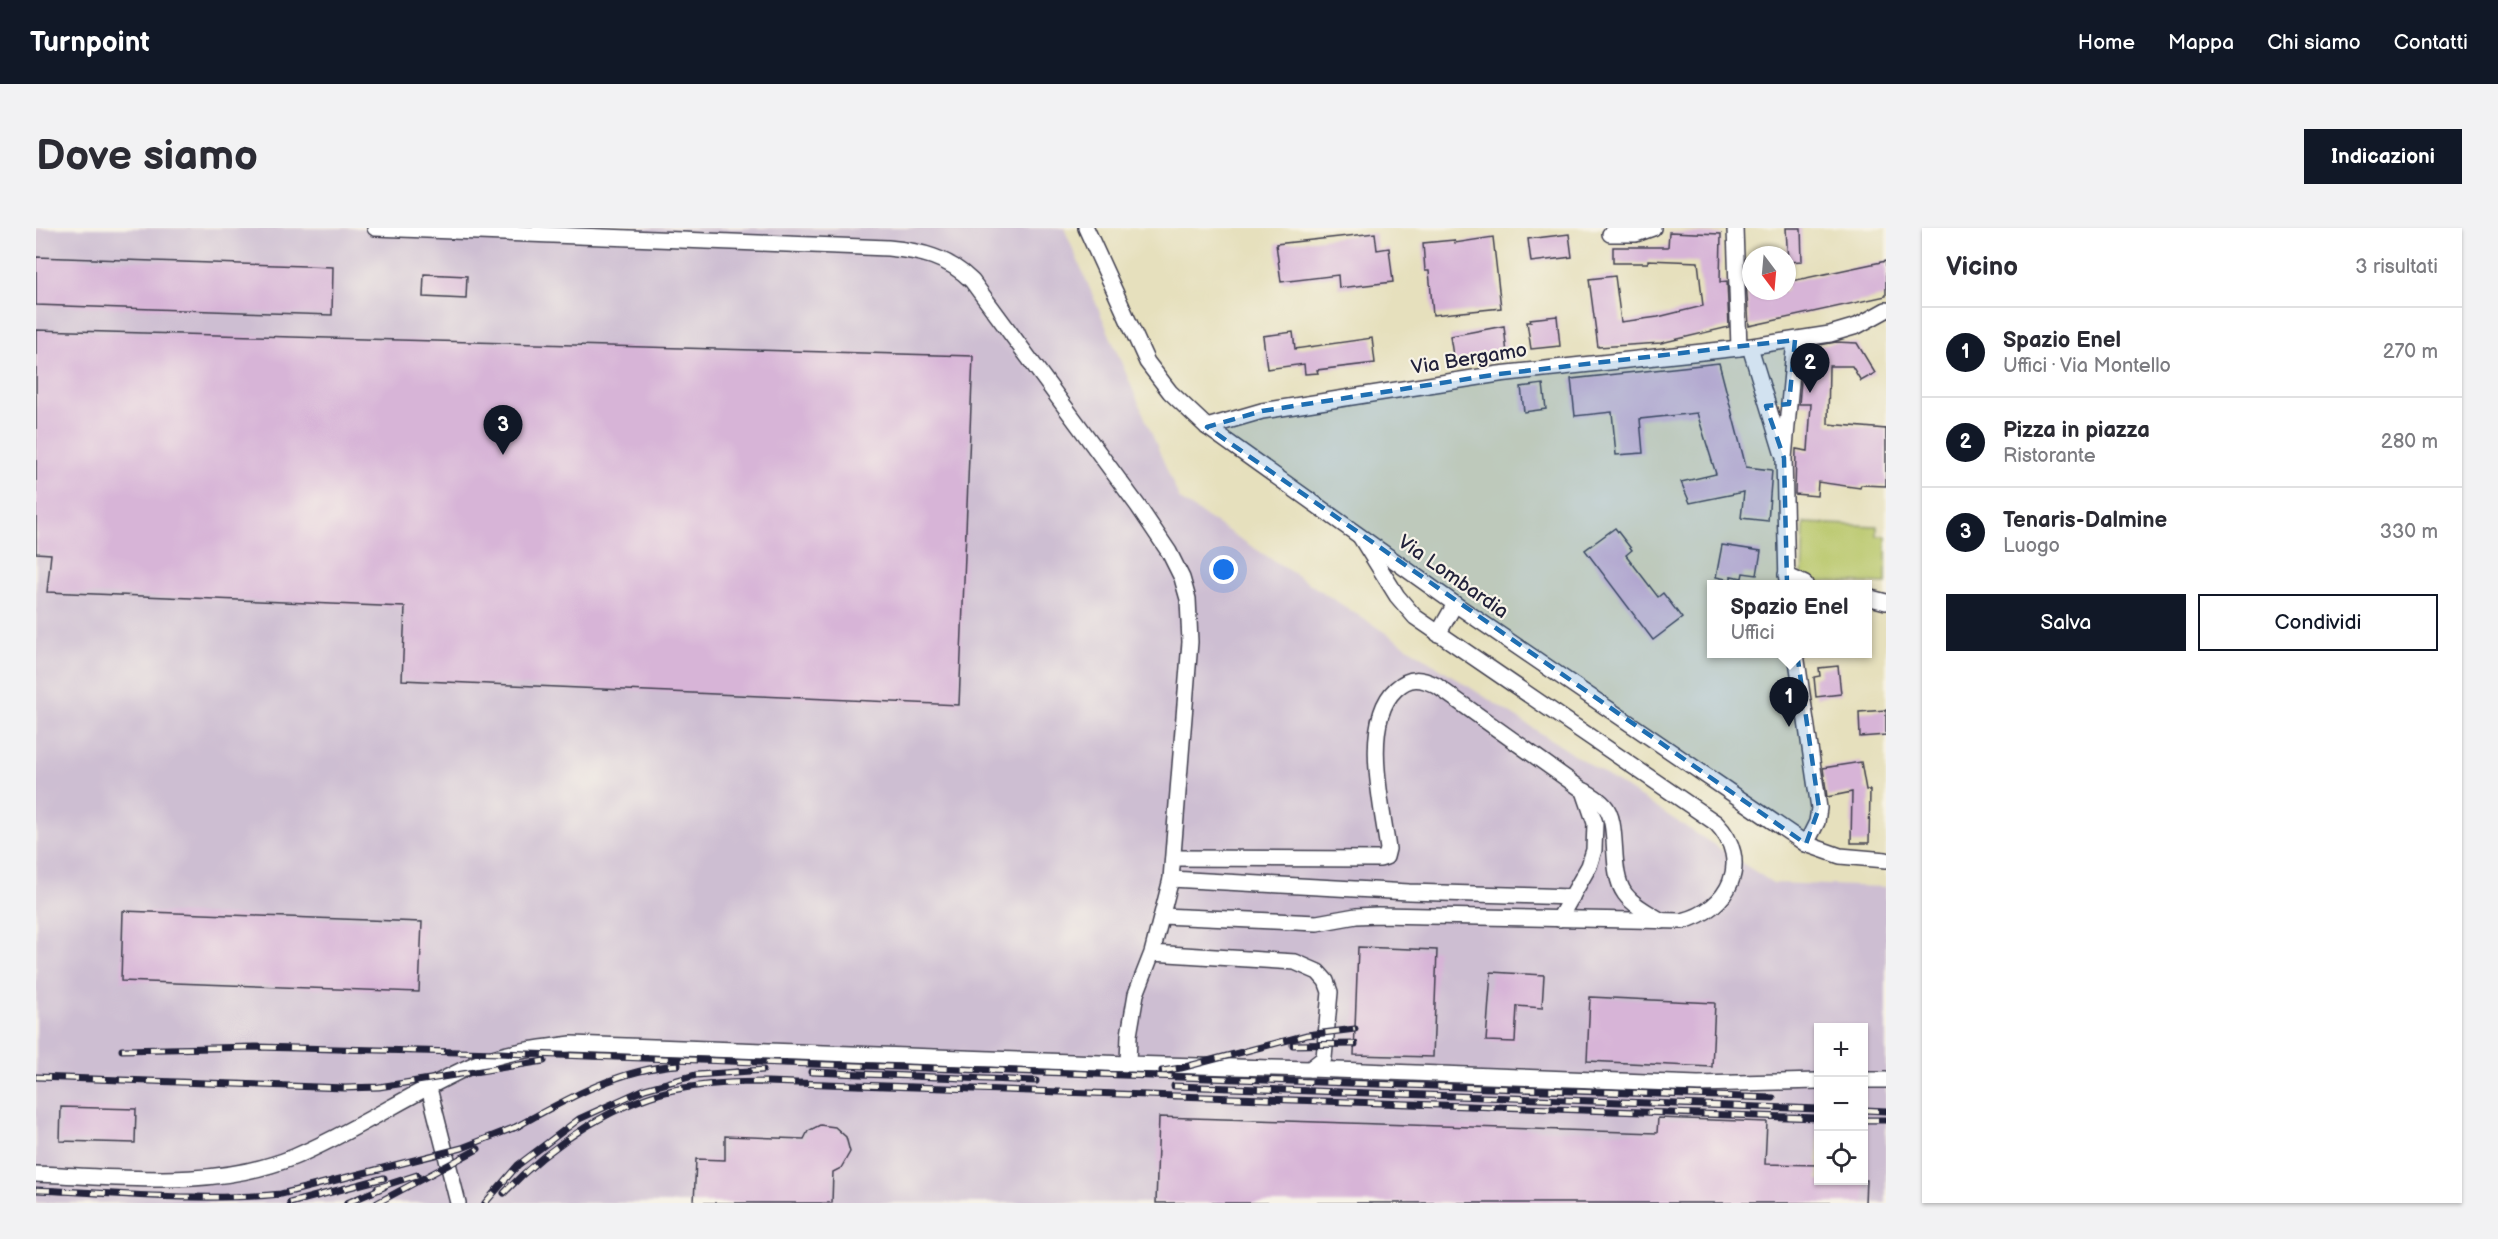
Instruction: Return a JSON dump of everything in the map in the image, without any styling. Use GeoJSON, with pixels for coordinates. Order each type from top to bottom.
{"type":"FeatureCollection","features":[{"type":"Feature","properties":{"kind":"street"},"geometry":{"type":"LineString","coordinates":[[375,228],[876,247],[931,255],[960,270],[972,281],[1170,552],[1182,578],[1188,599],[1190,642],[1171,879],[1152,953],[1136,994],[1129,1035],[1128,1064]]}},
{"type":"Feature","properties":{"kind":"street","name":"Via Lombardia"},"geometry":{"type":"LineString","coordinates":[[1086,228],[1147,362],[1170,392],[1207,427],[1455,604],[1806,844],[1840,856],[1886,860]]}},
{"type":"Feature","properties":{"kind":"street"},"geometry":{"type":"LineString","coordinates":[[1610,234],[1636,234],[1653,228]]}},
{"type":"Feature","properties":{"kind":"street"},"geometry":{"type":"LineString","coordinates":[[1735,228],[1744,348],[1784,458]]}},
{"type":"Feature","properties":{"kind":"street","name":"Via Bergamo"},"geometry":{"type":"LineString","coordinates":[[1207,427],[1262,411],[1499,374],[1744,348],[1795,340],[1850,328],[1886,310]]}},
{"type":"Feature","properties":{"kind":"street"},"geometry":{"type":"LineString","coordinates":[[1786,580],[1784,458],[1795,340]]}},
{"type":"Feature","properties":{"kind":"street"},"geometry":{"type":"LineString","coordinates":[[1767,406],[1789,404]]}},
{"type":"Feature","properties":{"kind":"street"},"geometry":{"type":"LineString","coordinates":[[1162,916],[1317,923],[1356,916],[1378,915],[1662,921],[1692,919],[1710,909],[1730,884],[1735,861],[1730,840],[1716,823],[1415,617],[1402,604],[1361,538]]}},
{"type":"Feature","properties":{"kind":"street"},"geometry":{"type":"LineString","coordinates":[[1438,634],[1455,604]]}},
{"type":"Feature","properties":{"kind":"street"},"geometry":{"type":"LineString","coordinates":[[1797,658],[1819,807],[1817,822],[1806,844]]}},
{"type":"Feature","properties":{"kind":"street"},"geometry":{"type":"LineString","coordinates":[[1173,858],[1383,859],[1388,849],[1376,731],[1379,715],[1389,696],[1405,682],[1422,679],[1437,686],[1606,808],[1612,830],[1617,874],[1624,892],[1639,906],[1662,921]]}},
{"type":"Feature","properties":{"kind":"street"},"geometry":{"type":"LineString","coordinates":[[1559,919],[1589,866],[1595,840],[1594,816],[1584,791]]}},
{"type":"Feature","properties":{"kind":"street"},"geometry":{"type":"LineString","coordinates":[[1171,879],[1409,892],[1572,897]]}},
{"type":"Feature","properties":{"kind":"street"},"geometry":{"type":"LineString","coordinates":[[1152,953],[1295,962],[1318,972],[1326,981],[1330,992],[1327,1043],[1324,1058],[1310,1069]]}},
{"type":"Feature","properties":{"kind":"street"},"geometry":{"type":"LineString","coordinates":[[36,1174],[194,1179],[247,1172],[293,1157],[474,1065],[531,1048],[571,1044],[1698,1084],[1814,1081]]}},
{"type":"Feature","properties":{"kind":"street"},"geometry":{"type":"LineString","coordinates":[[1868,1080],[1886,1080]]}},
{"type":"Feature","properties":{"kind":"street"},"geometry":{"type":"LineString","coordinates":[[429,1089],[458,1203]]}},
{"type":"Feature","properties":{"kind":"highlighted area"},"geometry":{"type":"Polygon","coordinates":[[[1795,340],[1789,404],[1766,406],[1784,458],[1787,583],[1819,808],[1806,844],[1207,427],[1262,411],[1499,374],[1795,340]]]}},
{"type":"Feature","properties":{"kind":"shaded area"},"geometry":{"type":"Polygon","coordinates":[[[36,228],[1064,228],[1180,500],[1773,883],[1886,887],[1886,1203],[36,1203],[36,228]]]}},
{"type":"Feature","properties":{"kind":"green space"},"geometry":{"type":"Polygon","coordinates":[[[1804,523],[1877,526],[1877,536],[1886,536],[1886,584],[1872,584],[1872,580],[1802,580],[1804,523]]]}},
{"type":"Feature","properties":{"kind":"building"},"geometry":{"type":"Polygon","coordinates":[[[1786,228],[1801,228],[1802,261],[1796,261],[1796,246],[1787,246],[1786,228]]]}},
{"type":"Feature","properties":{"kind":"building"},"geometry":{"type":"Polygon","coordinates":[[[1669,232],[1721,234],[1720,282],[1727,281],[1729,327],[1661,343],[1598,347],[1589,279],[1615,276],[1621,322],[1658,317],[1703,306],[1698,262],[1648,260],[1648,263],[1613,263],[1613,247],[1668,247],[1669,232]]]}},
{"type":"Feature","properties":{"kind":"building"},"geometry":{"type":"Polygon","coordinates":[[[1375,233],[1377,250],[1389,248],[1393,282],[1339,288],[1338,275],[1281,282],[1276,244],[1375,233]]]}},
{"type":"Feature","properties":{"kind":"building"},"geometry":{"type":"Polygon","coordinates":[[[1569,234],[1572,257],[1531,262],[1528,239],[1569,234]]]}},
{"type":"Feature","properties":{"kind":"building"},"geometry":{"type":"Polygon","coordinates":[[[1493,237],[1501,308],[1433,315],[1429,271],[1425,271],[1423,243],[1454,240],[1455,243],[1493,237]]]}},
{"type":"Feature","properties":{"kind":"building"},"geometry":{"type":"Polygon","coordinates":[[[36,257],[333,267],[332,315],[36,305],[36,257]]]}},
{"type":"Feature","properties":{"kind":"building"},"geometry":{"type":"Polygon","coordinates":[[[1886,261],[1886,296],[1749,326],[1747,300],[1796,300],[1796,280],[1886,261]]]}},
{"type":"Feature","properties":{"kind":"building"},"geometry":{"type":"Polygon","coordinates":[[[424,274],[467,276],[466,299],[423,297],[424,274]]]}},
{"type":"Feature","properties":{"kind":"building"},"geometry":{"type":"Polygon","coordinates":[[[1557,316],[1560,346],[1531,349],[1527,322],[1531,322],[1530,319],[1557,316]]]}},
{"type":"Feature","properties":{"kind":"building"},"geometry":{"type":"Polygon","coordinates":[[[1504,326],[1507,354],[1454,362],[1450,336],[1504,326]]]}},
{"type":"Feature","properties":{"kind":"building"},"geometry":{"type":"Polygon","coordinates":[[[36,330],[973,356],[959,705],[402,680],[405,607],[47,592],[51,554],[36,553],[36,330]]]}},
{"type":"Feature","properties":{"kind":"building"},"geometry":{"type":"Polygon","coordinates":[[[1293,332],[1295,349],[1372,338],[1375,363],[1317,370],[1318,373],[1305,374],[1304,364],[1267,369],[1263,336],[1293,332]]]}},
{"type":"Feature","properties":{"kind":"building"},"geometry":{"type":"Polygon","coordinates":[[[1836,342],[1857,343],[1875,373],[1861,381],[1852,366],[1829,366],[1828,424],[1886,429],[1886,486],[1861,485],[1860,488],[1818,482],[1817,496],[1795,494],[1796,449],[1808,451],[1811,404],[1799,404],[1804,348],[1836,342]]]}},
{"type":"Feature","properties":{"kind":"building"},"geometry":{"type":"Polygon","coordinates":[[[1719,363],[1746,467],[1772,470],[1768,521],[1741,518],[1744,492],[1690,503],[1681,482],[1716,474],[1697,413],[1640,419],[1643,453],[1616,455],[1612,412],[1575,416],[1571,379],[1719,363]]]}},
{"type":"Feature","properties":{"kind":"building"},"geometry":{"type":"Polygon","coordinates":[[[1543,384],[1546,409],[1524,412],[1521,387],[1543,384]]]}},
{"type":"Feature","properties":{"kind":"building"},"geometry":{"type":"Polygon","coordinates":[[[1615,528],[1632,550],[1626,555],[1658,597],[1663,593],[1682,618],[1653,640],[1585,550],[1615,528]]]}},
{"type":"Feature","properties":{"kind":"building"},"geometry":{"type":"Polygon","coordinates":[[[1722,545],[1761,551],[1757,575],[1743,573],[1742,578],[1731,576],[1731,580],[1716,577],[1722,545]]]}},
{"type":"Feature","properties":{"kind":"building"},"geometry":{"type":"Polygon","coordinates":[[[1838,666],[1841,694],[1816,697],[1814,677],[1820,676],[1819,668],[1838,666]]]}},
{"type":"Feature","properties":{"kind":"building"},"geometry":{"type":"Polygon","coordinates":[[[1886,710],[1886,735],[1860,737],[1859,712],[1886,710]]]}},
{"type":"Feature","properties":{"kind":"building"},"geometry":{"type":"Polygon","coordinates":[[[1861,762],[1866,790],[1870,790],[1869,843],[1851,843],[1852,792],[1827,797],[1823,768],[1861,762]]]}},
{"type":"Feature","properties":{"kind":"building"},"geometry":{"type":"Polygon","coordinates":[[[123,911],[422,922],[419,992],[121,981],[123,911]]]}},
{"type":"Feature","properties":{"kind":"building"},"geometry":{"type":"Polygon","coordinates":[[[1358,947],[1437,950],[1433,1057],[1354,1055],[1358,947]]]}},
{"type":"Feature","properties":{"kind":"building"},"geometry":{"type":"Polygon","coordinates":[[[1491,972],[1544,975],[1542,1008],[1517,1006],[1515,1042],[1486,1041],[1491,972]]]}},
{"type":"Feature","properties":{"kind":"building"},"geometry":{"type":"Polygon","coordinates":[[[1590,997],[1715,1003],[1712,1067],[1587,1061],[1590,997]]]}},
{"type":"Feature","properties":{"kind":"building"},"geometry":{"type":"Polygon","coordinates":[[[61,1107],[136,1109],[135,1143],[60,1141],[61,1107]]]}},
{"type":"Feature","properties":{"kind":"building"},"geometry":{"type":"Polygon","coordinates":[[[1159,1117],[1657,1133],[1658,1118],[1767,1122],[1765,1164],[1814,1165],[1814,1185],[1866,1185],[1865,1203],[1156,1203],[1159,1117]]]}},
{"type":"Feature","properties":{"kind":"building"},"geometry":{"type":"Polygon","coordinates":[[[820,1125],[835,1127],[846,1137],[850,1152],[841,1168],[833,1172],[832,1203],[694,1203],[696,1159],[725,1160],[725,1136],[804,1139],[808,1131],[820,1125]]]}},
{"type":"Feature","properties":{"kind":"railway"},"geometry":{"type":"LineString","coordinates":[[1162,1071],[1307,1035],[1355,1029]]}},
{"type":"Feature","properties":{"kind":"railway"},"geometry":{"type":"LineString","coordinates":[[1293,1045],[1355,1044]]}},
{"type":"Feature","properties":{"kind":"railway"},"geometry":{"type":"LineString","coordinates":[[122,1050],[256,1047],[499,1053],[1773,1098]]}},
{"type":"Feature","properties":{"kind":"railway"},"geometry":{"type":"LineString","coordinates":[[36,1077],[345,1088],[379,1087],[544,1061]]}},
{"type":"Feature","properties":{"kind":"railway"},"geometry":{"type":"LineString","coordinates":[[514,1128],[572,1097],[613,1079],[678,1065]]}},
{"type":"Feature","properties":{"kind":"railway"},"geometry":{"type":"LineString","coordinates":[[485,1203],[518,1165],[579,1119],[645,1089],[696,1075],[763,1070]]}},
{"type":"Feature","properties":{"kind":"railway"},"geometry":{"type":"LineString","coordinates":[[811,1072],[1036,1081]]}},
{"type":"Feature","properties":{"kind":"railway"},"geometry":{"type":"LineString","coordinates":[[504,1193],[542,1158],[610,1113],[659,1094],[694,1086],[726,1083],[767,1082],[1814,1118]]}},
{"type":"Feature","properties":{"kind":"railway"},"geometry":{"type":"LineString","coordinates":[[1174,1086],[1814,1109]]}},
{"type":"Feature","properties":{"kind":"railway"},"geometry":{"type":"LineString","coordinates":[[1868,1110],[1886,1111]]}},
{"type":"Feature","properties":{"kind":"railway"},"geometry":{"type":"LineString","coordinates":[[1868,1120],[1886,1120]]}},
{"type":"Feature","properties":{"kind":"railway"},"geometry":{"type":"LineString","coordinates":[[36,1190],[189,1197],[281,1194],[462,1148],[521,1125]]}},
{"type":"Feature","properties":{"kind":"railway"},"geometry":{"type":"LineString","coordinates":[[377,1203],[478,1149]]}},
{"type":"Feature","properties":{"kind":"railway"},"geometry":{"type":"LineString","coordinates":[[377,1188],[417,1175]]}},
{"type":"Feature","properties":{"kind":"railway"},"geometry":{"type":"LineString","coordinates":[[290,1203],[384,1178]]}},
{"type":"Feature","properties":{"kind":"railway"},"geometry":{"type":"LineString","coordinates":[[347,1203],[384,1187]]}},
{"type":"Feature","properties":{"kind":"place","name":"Pizza in piazza"},"geometry":{"type":"Point","coordinates":[1810,393]}},
{"type":"Feature","properties":{"kind":"place","name":"Tenaris-Dalmine"},"geometry":{"type":"Point","coordinates":[503,455]}},
{"type":"Feature","properties":{"kind":"place","name":"Spazio Enel"},"geometry":{"type":"Point","coordinates":[1789,727]}}]}
